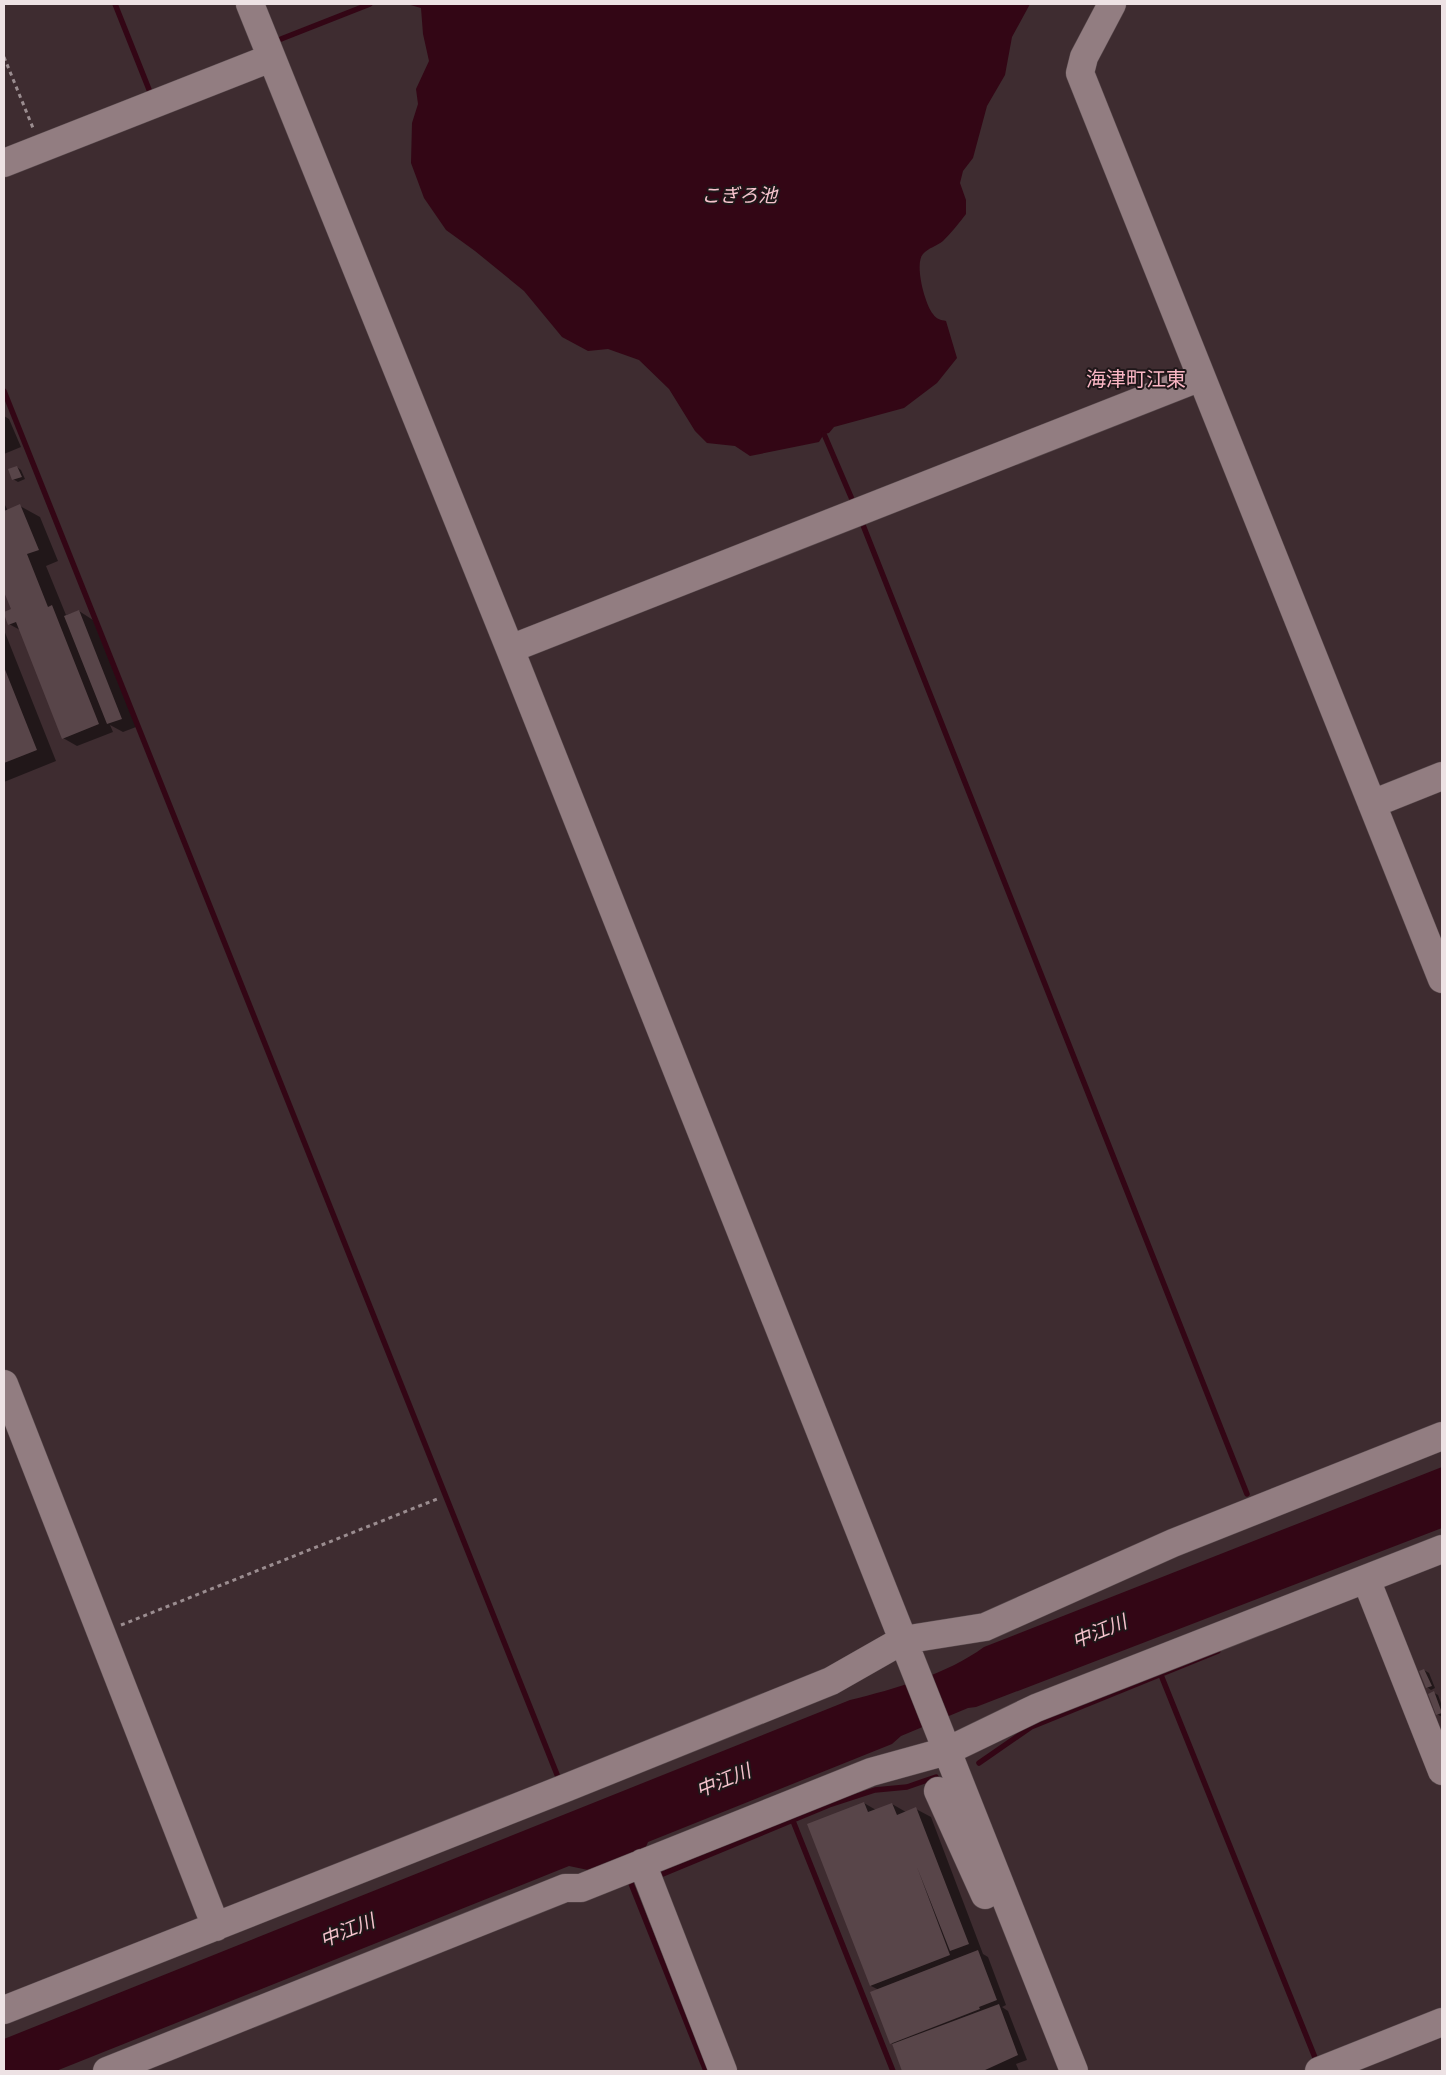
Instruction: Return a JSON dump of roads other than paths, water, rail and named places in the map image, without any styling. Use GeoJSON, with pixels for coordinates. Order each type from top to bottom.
{"type":"FeatureCollection","features":[{"type":"Feature","properties":{"kind":"street"},"geometry":{"type":"LineString","coordinates":[[250,4],[510,650],[1074,2071]]}},
{"type":"Feature","properties":{"kind":"street"},"geometry":{"type":"LineString","coordinates":[[1112,4],[1084,57],[1080,73],[1442,979]]}},
{"type":"Feature","properties":{"kind":"street"},"geometry":{"type":"LineString","coordinates":[[4,163],[272,58]]}},
{"type":"Feature","properties":{"kind":"street"},"geometry":{"type":"LineString","coordinates":[[510,650],[1201,377]]}},
{"type":"Feature","properties":{"kind":"street"},"geometry":{"type":"LineString","coordinates":[[1372,804],[1442,776]]}},
{"type":"Feature","properties":{"kind":"street"},"geometry":{"type":"LineString","coordinates":[[4,1384],[216,1927]]}},
{"type":"Feature","properties":{"kind":"street"},"geometry":{"type":"LineString","coordinates":[[4,2010],[216,1927],[907,1649],[985,1627],[1173,1544],[1442,1436]]}},
{"type":"Feature","properties":{"kind":"street"},"geometry":{"type":"LineString","coordinates":[[106,2071],[565,1888],[581,1888],[1263,1617],[1442,1549]]}},
{"type":"Feature","properties":{"kind":"street"},"geometry":{"type":"LineString","coordinates":[[1366,1579],[1442,1771]]}},
{"type":"Feature","properties":{"kind":"street"},"geometry":{"type":"LineString","coordinates":[[938,1791],[999,1925],[1020,1934]]}},
{"type":"Feature","properties":{"kind":"street"},"geometry":{"type":"LineString","coordinates":[[640,1864],[723,2071]]}},
{"type":"Feature","properties":{"kind":"street"},"geometry":{"type":"LineString","coordinates":[[1319,2071],[1442,2022]]}},
{"type":"Feature","properties":{"kind":"water","name":"こぎろ池"},"geometry":{"type":"Polygon","coordinates":[[[407,4],[1030,4],[1012,37],[1005,75],[987,106],[973,158],[963,171],[960,183],[966,200],[966,214],[943,241],[925,252],[921,259],[920,275],[927,302],[934,316],[946,321],[957,358],[937,383],[904,408],[834,427],[829,433],[824,434],[819,442],[750,456],[735,446],[707,443],[695,431],[669,389],[639,360],[608,349],[588,351],[562,337],[524,291],[446,230],[424,198],[411,163],[412,123],[418,104],[416,89],[429,61],[423,34],[421,8],[407,4]]]}},
{"type":"Feature","properties":{"kind":"water","name":"中江川"},"geometry":{"type":"Polygon","coordinates":[[[1442,1467],[1442,1528],[976,1707],[968,1708],[901,1736],[892,1744],[648,1842],[645,1849],[588,1870],[569,1866],[56,2071],[4,2071],[4,2039],[850,1700],[920,1680],[954,1665],[984,1647],[1442,1467]]]}},
{"type":"Feature","properties":{"kind":"waterway"},"geometry":{"type":"LineString","coordinates":[[115,4],[150,92]]}},
{"type":"Feature","properties":{"kind":"waterway"},"geometry":{"type":"LineString","coordinates":[[281,39],[370,4]]}},
{"type":"Feature","properties":{"kind":"waterway"},"geometry":{"type":"LineString","coordinates":[[4,391],[560,1782]]}},
{"type":"Feature","properties":{"kind":"waterway"},"geometry":{"type":"LineString","coordinates":[[824,434],[854,504]]}},
{"type":"Feature","properties":{"kind":"waterway"},"geometry":{"type":"LineString","coordinates":[[861,520],[1247,1494]]}},
{"type":"Feature","properties":{"kind":"waterway"},"geometry":{"type":"LineString","coordinates":[[979,1763],[1031,1727],[1218,1651]]}},
{"type":"Feature","properties":{"kind":"waterway"},"geometry":{"type":"LineString","coordinates":[[1161,1675],[1318,2065]]}},
{"type":"Feature","properties":{"kind":"waterway"},"geometry":{"type":"LineString","coordinates":[[658,1876],[829,1805],[875,1790],[907,1787],[936,1777]]}},
{"type":"Feature","properties":{"kind":"waterway"},"geometry":{"type":"LineString","coordinates":[[793,1821],[893,2071]]}},
{"type":"Feature","properties":{"kind":"waterway"},"geometry":{"type":"LineString","coordinates":[[628,1876],[706,2071]]}},
{"type":"Feature","properties":{"kind":"district","name":"海津町江東"},"geometry":{"type":"Point","coordinates":[1136,379]}}]}
